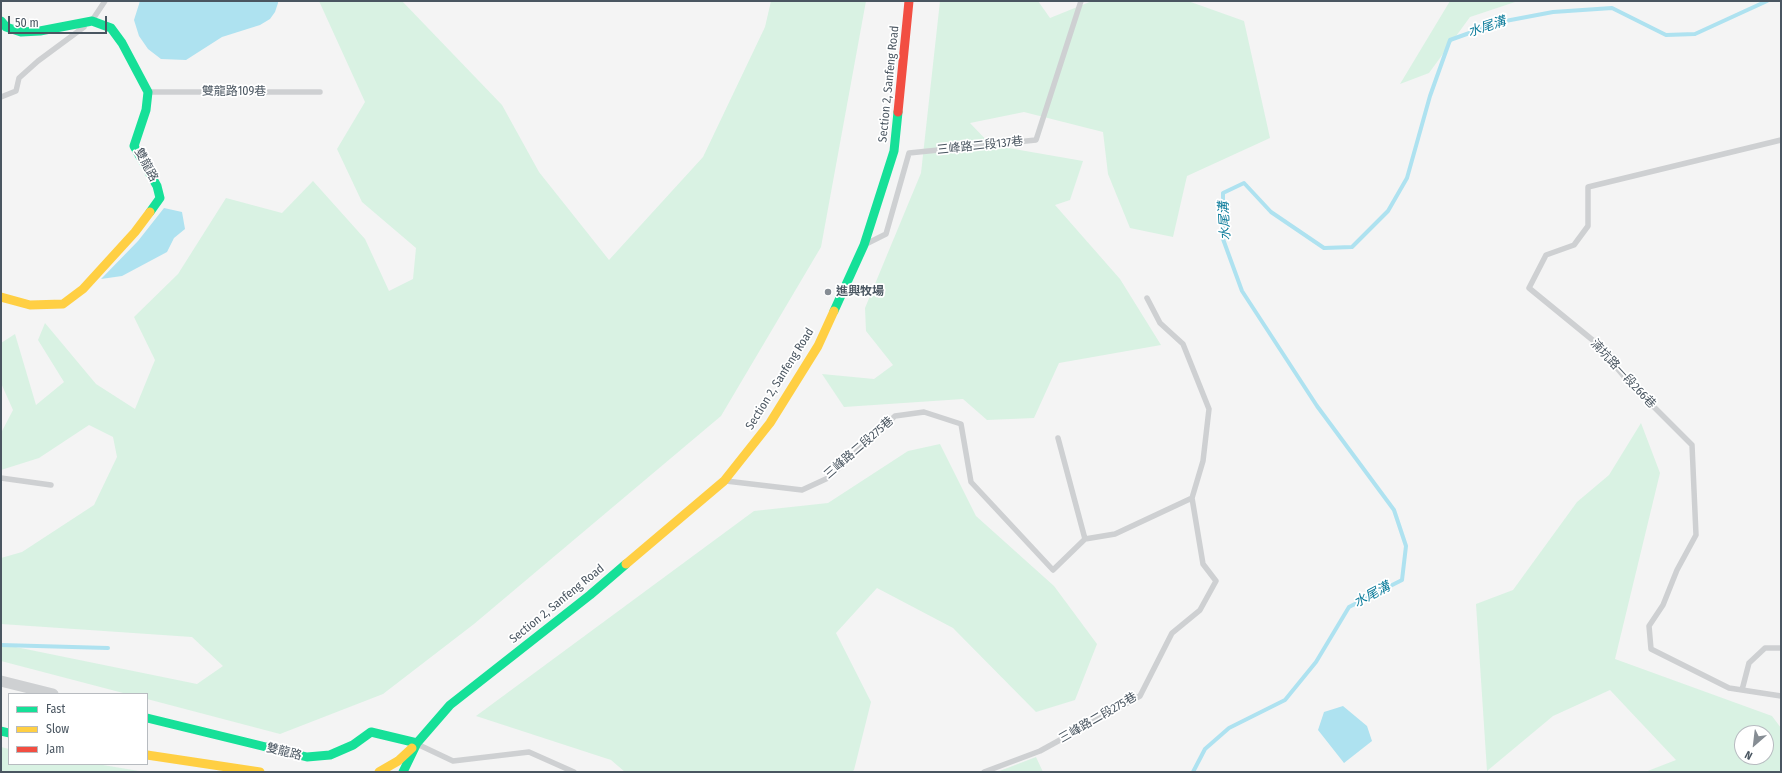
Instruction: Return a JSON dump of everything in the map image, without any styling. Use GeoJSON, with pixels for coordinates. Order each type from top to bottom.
{"type":"FeatureCollection","features":[{"type":"Feature","properties":{"kind":"street","name":"Section 2, Sanfeng Road"},"geometry":{"type":"LineString","coordinates":[[403,772],[417,743],[450,704],[590,595],[724,481],[770,423],[818,346],[864,245],[894,151],[909,1]]}},
{"type":"Feature","properties":{"kind":"street"},"geometry":{"type":"LineString","coordinates":[[1,21],[6,27],[21,32],[40,31],[92,21],[110,28],[125,49],[148,92]]}},
{"type":"Feature","properties":{"kind":"street","name":"雙龍路"},"geometry":{"type":"LineString","coordinates":[[1,297],[30,305],[63,304],[83,289],[135,232],[160,198],[157,186],[134,146],[146,110],[148,92]]}},
{"type":"Feature","properties":{"kind":"street"},"geometry":{"type":"LineString","coordinates":[[1,681],[49,693]]}},
{"type":"Feature","properties":{"kind":"street","name":"雙龍路"},"geometry":{"type":"LineString","coordinates":[[148,718],[307,757],[330,756],[353,745],[371,732],[417,743]]}},
{"type":"Feature","properties":{"kind":"street"},"geometry":{"type":"LineString","coordinates":[[379,772],[398,761],[417,743]]}},
{"type":"Feature","properties":{"kind":"street"},"geometry":{"type":"LineString","coordinates":[[148,755],[260,772]]}},
{"type":"Feature","properties":{"kind":"lane"},"geometry":{"type":"LineString","coordinates":[[1,97],[16,91],[20,78],[38,61],[92,21],[105,1]]}},
{"type":"Feature","properties":{"kind":"lane","name":"三峰路二段137巷"},"geometry":{"type":"LineString","coordinates":[[864,245],[886,234],[909,153],[1036,140],[1081,1]]}},
{"type":"Feature","properties":{"kind":"lane","name":"雙龍路109巷"},"geometry":{"type":"LineString","coordinates":[[148,92],[320,92]]}},
{"type":"Feature","properties":{"kind":"lane","name":"湳坑路一段266巷"},"geometry":{"type":"LineString","coordinates":[[1781,140],[1588,187],[1588,226],[1574,244],[1546,255],[1530,288],[1595,342],[1627,380],[1692,445],[1696,535],[1677,570],[1663,605],[1649,626],[1651,649],[1729,688],[1781,696]]}},
{"type":"Feature","properties":{"kind":"lane"},"geometry":{"type":"LineString","coordinates":[[1058,438],[1085,539],[1115,534],[1192,498],[1203,462],[1209,409],[1183,344],[1160,323],[1147,298]]}},
{"type":"Feature","properties":{"kind":"lane","name":"三峰路二段275巷"},"geometry":{"type":"LineString","coordinates":[[724,481],[802,490],[828,478],[894,416],[924,412],[962,424],[971,482],[1053,570],[1085,539]]}},
{"type":"Feature","properties":{"kind":"lane"},"geometry":{"type":"LineString","coordinates":[[1,478],[51,485]]}},
{"type":"Feature","properties":{"kind":"lane","name":"三峰路二段275巷"},"geometry":{"type":"LineString","coordinates":[[984,772],[1040,751],[1140,696],[1172,633],[1200,610],[1216,581],[1203,564],[1192,498]]}},
{"type":"Feature","properties":{"kind":"lane"},"geometry":{"type":"LineString","coordinates":[[1742,690],[1749,663],[1765,648],[1781,648]]}},
{"type":"Feature","properties":{"kind":"lane"},"geometry":{"type":"LineString","coordinates":[[417,743],[453,761],[528,752],[574,772]]}},
{"type":"Feature","properties":{"kind":"green space"},"geometry":{"type":"Polygon","coordinates":[[[319,1],[402,1],[502,105],[539,172],[609,260],[703,157],[765,27],[771,1],[866,1],[821,247],[721,416],[474,624],[383,694],[280,734],[148,699],[148,693],[123,693],[1,661],[1,644],[197,684],[223,666],[192,637],[1,624],[1,558],[22,552],[94,505],[117,457],[113,437],[89,425],[39,458],[1,470],[1,433],[13,410],[1,383],[1,343],[15,334],[36,405],[64,382],[38,340],[45,323],[96,384],[135,409],[155,360],[134,317],[178,274],[226,198],[282,213],[313,181],[365,239],[389,291],[413,279],[416,248],[362,202],[337,149],[365,102],[319,1]]]}},
{"type":"Feature","properties":{"kind":"green space"},"geometry":{"type":"Polygon","coordinates":[[[940,1],[1038,1],[1050,18],[1092,1],[1188,1],[1244,21],[1270,138],[1187,176],[1173,237],[1130,228],[1108,174],[1103,132],[1024,112],[970,123],[991,145],[1083,161],[1070,200],[1055,205],[1120,279],[1161,345],[1059,363],[1034,418],[987,420],[963,399],[844,407],[822,374],[874,379],[893,365],[866,331],[865,308],[921,173],[940,1]]]}},
{"type":"Feature","properties":{"kind":"green space"},"geometry":{"type":"Polygon","coordinates":[[[1450,1],[1518,1],[1470,17],[1429,73],[1400,84],[1450,1]]]}},
{"type":"Feature","properties":{"kind":"green space"},"geometry":{"type":"Polygon","coordinates":[[[1641,423],[1660,473],[1615,659],[1772,716],[1781,728],[1781,772],[1645,772],[1676,760],[1610,690],[1553,716],[1487,771],[1476,604],[1513,590],[1577,502],[1609,475],[1641,423]]]}},
{"type":"Feature","properties":{"kind":"green space"},"geometry":{"type":"Polygon","coordinates":[[[940,444],[976,516],[1054,586],[1097,644],[1075,700],[1036,712],[953,628],[877,588],[836,633],[871,702],[854,770],[852,772],[625,772],[611,760],[476,716],[754,511],[828,503],[908,451],[940,444]]]}},
{"type":"Feature","properties":{"kind":"green space"},"geometry":{"type":"Polygon","coordinates":[[[1,747],[8,749],[8,765],[103,765],[145,772],[1,772],[1,747]]]}},
{"type":"Feature","properties":{"kind":"green space"},"geometry":{"type":"Polygon","coordinates":[[[1036,757],[1043,772],[997,772],[1036,757]]]}},
{"type":"Feature","properties":{"kind":"water"},"geometry":{"type":"Polygon","coordinates":[[[140,1],[278,1],[278,3],[275,12],[270,19],[260,25],[222,37],[186,60],[161,59],[148,49],[139,36],[134,20],[140,1]]]}},
{"type":"Feature","properties":{"kind":"water"},"geometry":{"type":"Polygon","coordinates":[[[164,208],[182,212],[185,229],[174,238],[167,252],[122,276],[101,279],[138,241],[164,208]]]}},
{"type":"Feature","properties":{"kind":"water"},"geometry":{"type":"Polygon","coordinates":[[[1343,706],[1367,726],[1372,741],[1344,763],[1318,730],[1324,712],[1343,706]]]}},
{"type":"Feature","properties":{"kind":"waterway","name":"水尾溝"},"geometry":{"type":"LineString","coordinates":[[1193,772],[1205,749],[1229,728],[1285,700],[1316,662],[1349,607],[1402,580],[1406,546],[1394,510],[1317,406],[1242,291],[1223,239],[1223,193],[1244,183],[1271,212],[1324,248],[1352,247],[1388,211],[1407,178],[1430,96],[1450,40],[1500,22],[1553,12],[1612,8],[1666,35],[1695,34],[1767,1]]}},
{"type":"Feature","properties":{"kind":"waterway"},"geometry":{"type":"LineString","coordinates":[[1,645],[108,648]]}},
{"type":"Feature","properties":{"kind":"traffic: fast"},"geometry":{"type":"LineString","coordinates":[[1,21],[6,27],[21,32],[40,31],[92,21],[111,28],[122,43],[148,92],[146,110],[134,146],[157,186],[160,198],[150,212]]}},
{"type":"Feature","properties":{"kind":"traffic: fast"},"geometry":{"type":"LineString","coordinates":[[834,311],[864,245],[894,151],[898,112]]}},
{"type":"Feature","properties":{"kind":"traffic: fast"},"geometry":{"type":"LineString","coordinates":[[403,772],[417,743],[450,705],[590,595],[626,564]]}},
{"type":"Feature","properties":{"kind":"traffic: fast"},"geometry":{"type":"LineString","coordinates":[[148,718],[307,757],[330,755],[353,745],[371,732],[417,743]]}},
{"type":"Feature","properties":{"kind":"traffic: fast"},"geometry":{"type":"LineString","coordinates":[[1,731],[8,733]]}},
{"type":"Feature","properties":{"kind":"traffic: slow"},"geometry":{"type":"LineString","coordinates":[[1,297],[30,305],[63,304],[83,289],[135,232],[150,212]]}},
{"type":"Feature","properties":{"kind":"traffic: slow"},"geometry":{"type":"LineString","coordinates":[[626,564],[724,481],[770,423],[818,346],[834,311]]}},
{"type":"Feature","properties":{"kind":"traffic: slow"},"geometry":{"type":"LineString","coordinates":[[379,772],[398,761],[412,748]]}},
{"type":"Feature","properties":{"kind":"traffic: slow"},"geometry":{"type":"LineString","coordinates":[[148,755],[260,772]]}},
{"type":"Feature","properties":{"kind":"traffic: jam"},"geometry":{"type":"LineString","coordinates":[[898,112],[909,1]]}},
{"type":"Feature","properties":{"kind":"place","name":"進興牧場"},"geometry":{"type":"Point","coordinates":[828,292]}}]}
